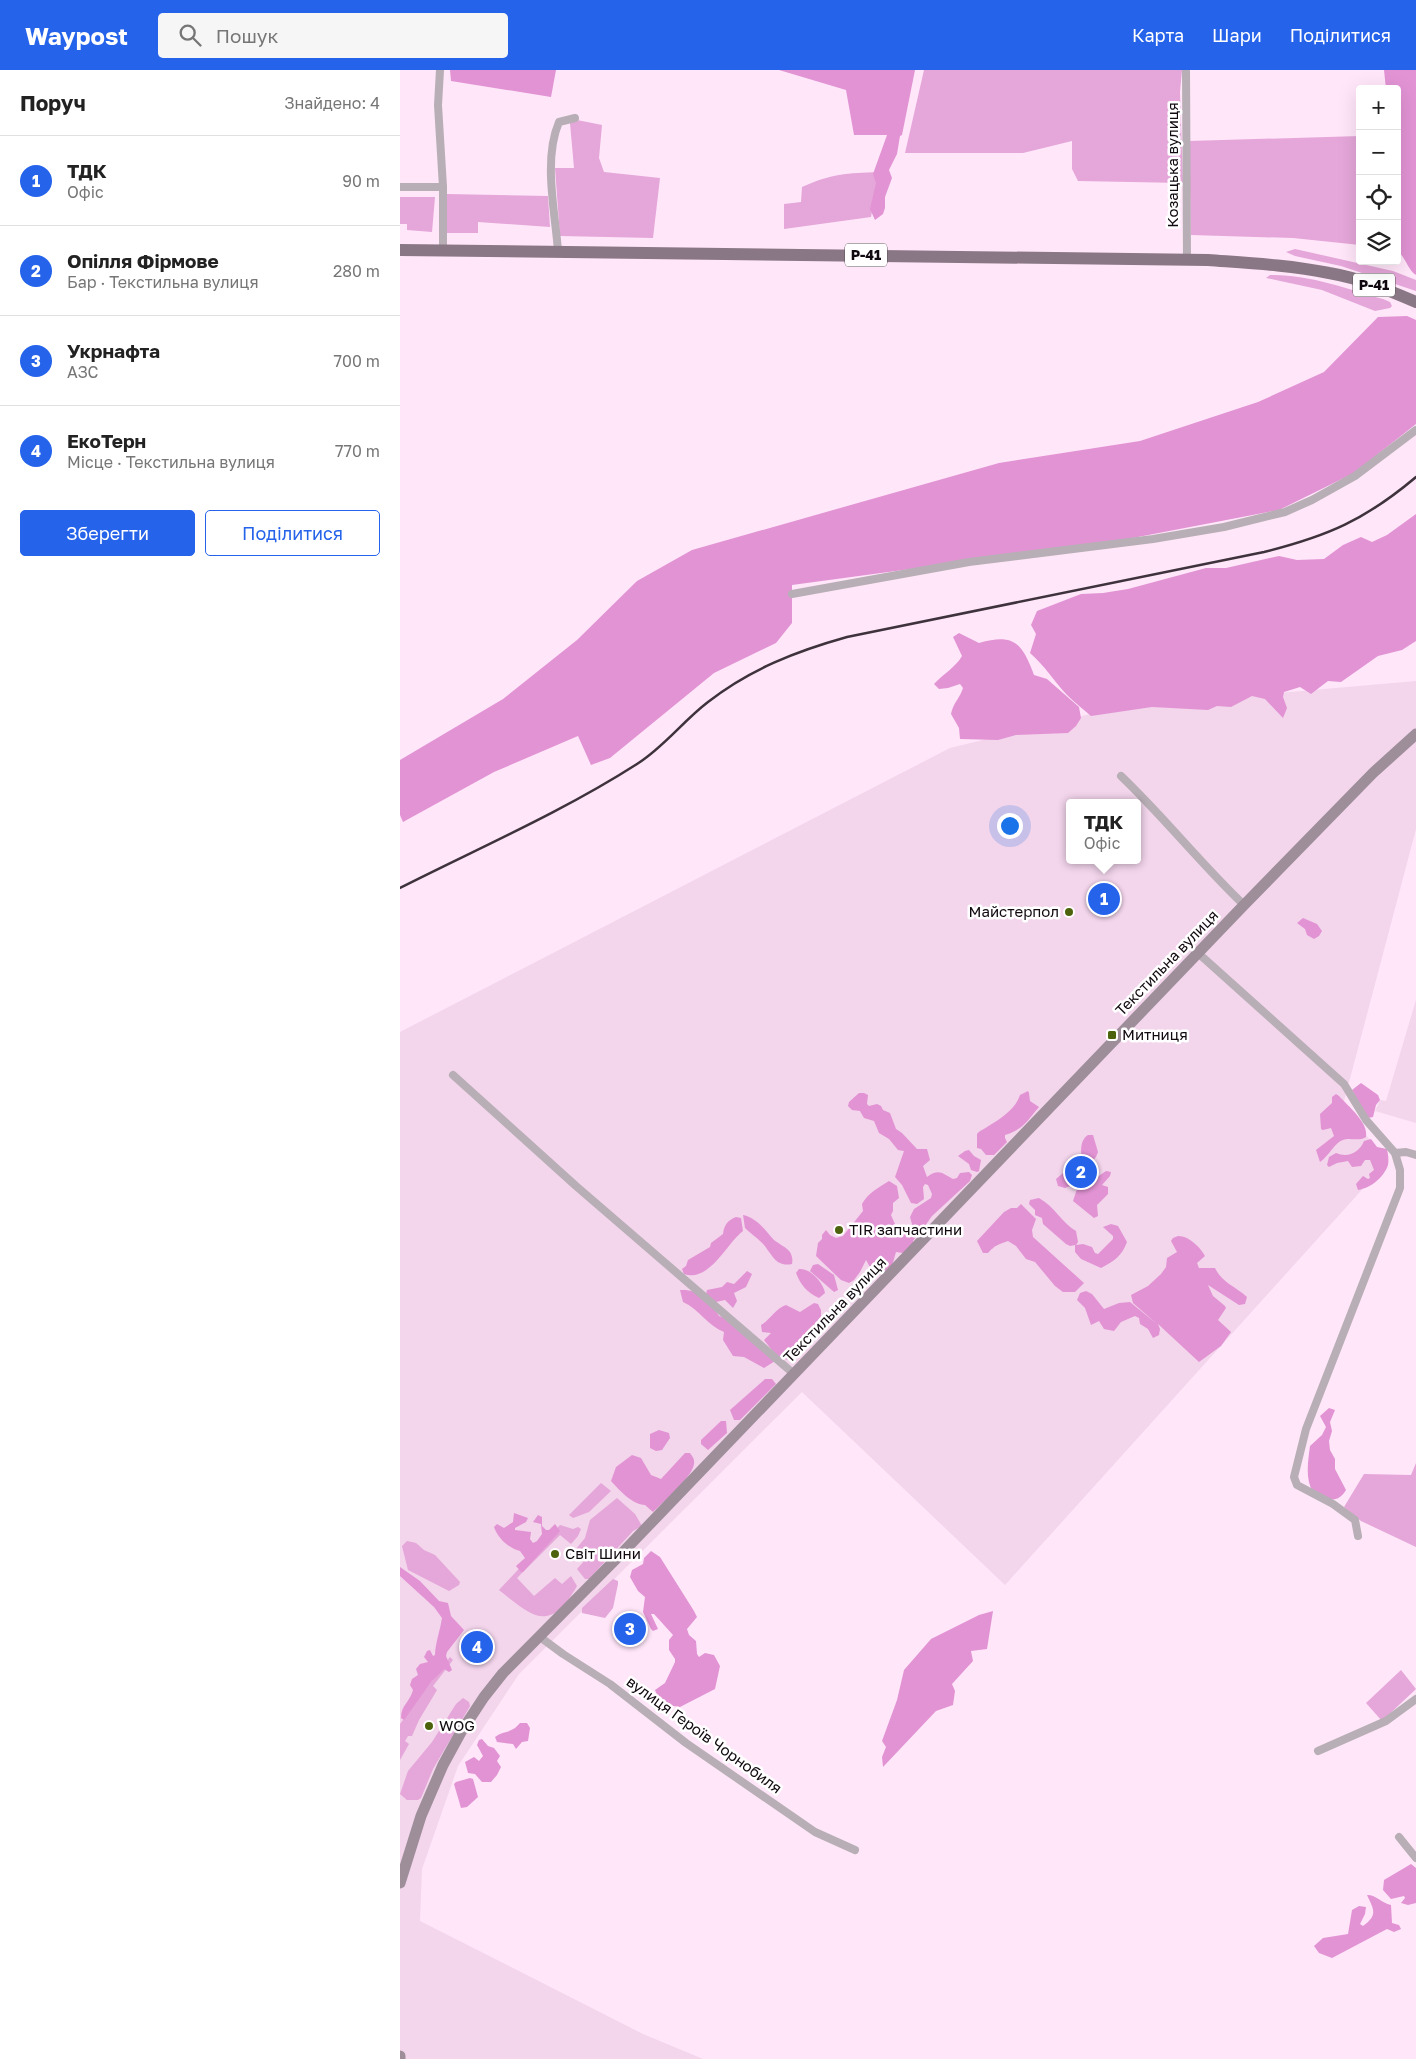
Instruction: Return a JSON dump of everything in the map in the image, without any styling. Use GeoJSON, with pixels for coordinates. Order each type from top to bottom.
{"type":"FeatureCollection","features":[{"type":"Feature","properties":{"kind":"main road","name":"Р-41"},"geometry":{"type":"LineString","coordinates":[[400,250],[1187,259],[1276,265],[1330,273],[1378,286],[1416,302]]}},
{"type":"Feature","properties":{"kind":"street"},"geometry":{"type":"LineString","coordinates":[[440,70],[438,105],[443,187],[443,250]]}},
{"type":"Feature","properties":{"kind":"street","name":"Козацька вулиця"},"geometry":{"type":"LineString","coordinates":[[1186,70],[1187,259]]}},
{"type":"Feature","properties":{"kind":"street"},"geometry":{"type":"LineString","coordinates":[[558,251],[551,163],[559,122],[575,118]]}},
{"type":"Feature","properties":{"kind":"street"},"geometry":{"type":"LineString","coordinates":[[400,187],[443,187]]}},
{"type":"Feature","properties":{"kind":"street"},"geometry":{"type":"LineString","coordinates":[[792,594],[969,562],[1153,539],[1224,527],[1285,512],[1312,500],[1355,476],[1416,430]]}},
{"type":"Feature","properties":{"kind":"street","name":"Текстильна вулиця"},"geometry":{"type":"LineString","coordinates":[[400,1883],[426,1802],[461,1732],[484,1697],[503,1673],[794,1374],[1244,905],[1373,773],[1416,734]]}},
{"type":"Feature","properties":{"kind":"street"},"geometry":{"type":"LineString","coordinates":[[1121,776],[1244,905]]}},
{"type":"Feature","properties":{"kind":"street"},"geometry":{"type":"LineString","coordinates":[[1198,953],[1344,1084],[1366,1120],[1395,1153],[1400,1170],[1400,1188],[1306,1429],[1294,1477],[1297,1485],[1333,1504],[1355,1520],[1358,1536]]}},
{"type":"Feature","properties":{"kind":"street"},"geometry":{"type":"LineString","coordinates":[[454,1075],[576,1186],[794,1374]]}},
{"type":"Feature","properties":{"kind":"street"},"geometry":{"type":"LineString","coordinates":[[1395,1153],[1406,1152],[1416,1156]]}},
{"type":"Feature","properties":{"kind":"street","name":"вулиця Героїв Чорнобиля"},"geometry":{"type":"LineString","coordinates":[[540,1637],[562,1654],[610,1684],[686,1743],[815,1832],[855,1850]]}},
{"type":"Feature","properties":{"kind":"street"},"geometry":{"type":"LineString","coordinates":[[1318,1751],[1386,1721],[1416,1699]]}},
{"type":"Feature","properties":{"kind":"street"},"geometry":{"type":"LineString","coordinates":[[1399,1837],[1416,1858]]}},
{"type":"Feature","properties":{"kind":"shaded area"},"geometry":{"type":"Polygon","coordinates":[[[450,70],[556,70],[551,97],[451,81],[450,70]]]}},
{"type":"Feature","properties":{"kind":"shaded area"},"geometry":{"type":"Polygon","coordinates":[[[779,70],[915,70],[902,135],[900,136],[897,154],[889,170],[892,178],[885,197],[885,208],[883,214],[875,220],[870,209],[876,183],[873,174],[887,135],[854,135],[846,90],[779,70]]]}},
{"type":"Feature","properties":{"kind":"shaded area"},"geometry":{"type":"Polygon","coordinates":[[[924,70],[1182,70],[1180,92],[1183,183],[1078,181],[1072,169],[1072,141],[1023,153],[905,153],[924,70]]]}},
{"type":"Feature","properties":{"kind":"shaded area"},"geometry":{"type":"Polygon","coordinates":[[[1384,70],[1416,70],[1416,275],[1410,270],[1401,255],[1401,85],[1386,85],[1384,70]]]}},
{"type":"Feature","properties":{"kind":"shaded area"},"geometry":{"type":"Polygon","coordinates":[[[577,120],[602,125],[599,158],[604,172],[660,178],[653,238],[560,236],[555,168],[574,168],[570,123],[577,120]]]}},
{"type":"Feature","properties":{"kind":"shaded area"},"geometry":{"type":"Polygon","coordinates":[[[1356,136],[1356,245],[1293,238],[1191,235],[1189,141],[1356,136]]]}},
{"type":"Feature","properties":{"kind":"shaded area"},"geometry":{"type":"Polygon","coordinates":[[[879,172],[871,217],[784,229],[784,204],[801,202],[802,187],[839,175],[879,172]]]}},
{"type":"Feature","properties":{"kind":"shaded area"},"geometry":{"type":"Polygon","coordinates":[[[447,194],[548,196],[550,227],[478,222],[478,233],[446,233],[447,194]]]}},
{"type":"Feature","properties":{"kind":"shaded area"},"geometry":{"type":"Polygon","coordinates":[[[400,197],[435,197],[432,232],[407,230],[407,224],[400,224],[400,197]]]}},
{"type":"Feature","properties":{"kind":"shaded area"},"geometry":{"type":"Polygon","coordinates":[[[1295,249],[1356,263],[1356,265],[1366,265],[1393,271],[1416,280],[1416,291],[1341,266],[1295,256],[1286,252],[1295,249]]]}},
{"type":"Feature","properties":{"kind":"shaded area"},"geometry":{"type":"Polygon","coordinates":[[[1270,275],[1299,277],[1328,283],[1383,299],[1390,302],[1392,306],[1375,311],[1322,290],[1266,278],[1270,275]]]}},
{"type":"Feature","properties":{"kind":"shaded area"},"geometry":{"type":"Polygon","coordinates":[[[1407,316],[1416,320],[1416,424],[1354,473],[1279,510],[1117,541],[792,585],[792,623],[776,643],[714,673],[610,758],[591,765],[578,736],[494,772],[403,822],[400,815],[400,760],[503,699],[577,640],[637,581],[692,550],[999,463],[1140,441],[1258,402],[1324,372],[1378,317],[1407,316]]]}},
{"type":"Feature","properties":{"kind":"shaded area"},"geometry":{"type":"Polygon","coordinates":[[[1416,514],[1416,641],[1402,650],[1378,656],[1341,682],[1328,681],[1311,694],[1300,687],[1284,692],[1283,697],[1287,708],[1283,718],[1265,699],[1252,696],[1231,707],[1217,706],[1208,710],[1152,707],[1091,716],[1067,695],[1030,653],[1036,634],[1031,625],[1037,611],[1081,594],[1128,589],[1206,568],[1226,568],[1279,556],[1297,560],[1324,559],[1343,545],[1361,537],[1372,542],[1387,535],[1416,514]]]}},
{"type":"Feature","properties":{"kind":"shaded area"},"geometry":{"type":"Polygon","coordinates":[[[959,633],[979,643],[1001,639],[1015,643],[1021,648],[1034,675],[1047,679],[1079,707],[1081,718],[1076,726],[1068,733],[1016,735],[998,740],[960,739],[959,728],[951,714],[963,688],[960,684],[939,689],[934,684],[962,656],[953,637],[959,633]]]}},
{"type":"Feature","properties":{"kind":"shaded area"},"geometry":{"type":"Polygon","coordinates":[[[1416,681],[1416,829],[1343,1105],[1387,1162],[1005,1585],[802,1392],[519,1674],[458,1766],[422,1869],[420,1921],[643,2034],[703,2059],[400,2059],[400,1032],[950,748],[1119,707],[1416,681]]]}},
{"type":"Feature","properties":{"kind":"shaded area"},"geometry":{"type":"Polygon","coordinates":[[[1303,918],[1317,924],[1322,931],[1319,936],[1314,939],[1307,935],[1305,929],[1297,923],[1303,918]]]}},
{"type":"Feature","properties":{"kind":"shaded area"},"geometry":{"type":"Polygon","coordinates":[[[1416,1000],[1416,1123],[1375,1111],[1380,1100],[1386,1101],[1416,1000]]]}},
{"type":"Feature","properties":{"kind":"shaded area"},"geometry":{"type":"Polygon","coordinates":[[[1361,1083],[1378,1095],[1380,1100],[1376,1105],[1373,1117],[1368,1118],[1352,1090],[1361,1083]]]}},
{"type":"Feature","properties":{"kind":"shaded area"},"geometry":{"type":"Polygon","coordinates":[[[1028,1091],[1030,1101],[1039,1107],[1021,1127],[1005,1135],[1007,1142],[994,1155],[986,1155],[981,1149],[977,1148],[977,1134],[1006,1114],[1015,1105],[1020,1095],[1028,1091]]]}},
{"type":"Feature","properties":{"kind":"shaded area"},"geometry":{"type":"Polygon","coordinates":[[[859,1093],[868,1095],[867,1104],[869,1106],[877,1104],[883,1110],[890,1113],[896,1129],[917,1149],[927,1149],[930,1160],[923,1166],[927,1177],[938,1172],[953,1179],[957,1178],[960,1173],[969,1172],[972,1175],[970,1181],[932,1216],[920,1233],[914,1231],[910,1217],[914,1209],[931,1198],[932,1194],[928,1185],[925,1184],[923,1187],[924,1199],[917,1204],[911,1203],[902,1185],[895,1177],[904,1151],[898,1150],[889,1139],[879,1133],[874,1121],[864,1118],[860,1111],[852,1110],[848,1106],[849,1102],[859,1093]]]}},
{"type":"Feature","properties":{"kind":"shaded area"},"geometry":{"type":"Polygon","coordinates":[[[1336,1094],[1361,1121],[1366,1137],[1340,1141],[1320,1162],[1316,1150],[1334,1136],[1331,1128],[1321,1129],[1320,1114],[1332,1103],[1332,1097],[1336,1094]]]}},
{"type":"Feature","properties":{"kind":"shaded area"},"geometry":{"type":"Polygon","coordinates":[[[1088,1135],[1093,1135],[1098,1152],[1096,1157],[1073,1185],[1065,1188],[1058,1186],[1056,1179],[1082,1157],[1082,1145],[1088,1135]]]}},
{"type":"Feature","properties":{"kind":"shaded area"},"geometry":{"type":"Polygon","coordinates":[[[1371,1139],[1377,1147],[1387,1149],[1388,1165],[1376,1181],[1368,1187],[1358,1190],[1356,1184],[1363,1176],[1368,1179],[1370,1178],[1369,1174],[1374,1170],[1370,1160],[1365,1160],[1361,1166],[1352,1167],[1348,1161],[1329,1167],[1327,1165],[1329,1157],[1336,1153],[1349,1155],[1359,1149],[1364,1141],[1371,1139]]]}},
{"type":"Feature","properties":{"kind":"shaded area"},"geometry":{"type":"Polygon","coordinates":[[[969,1150],[981,1160],[979,1171],[977,1172],[971,1170],[969,1164],[958,1156],[969,1150]]]}},
{"type":"Feature","properties":{"kind":"shaded area"},"geometry":{"type":"Polygon","coordinates":[[[1106,1171],[1111,1172],[1110,1176],[1102,1185],[1108,1187],[1108,1194],[1097,1205],[1098,1216],[1094,1218],[1073,1201],[1078,1186],[1089,1183],[1106,1171]]]}},
{"type":"Feature","properties":{"kind":"shaded area"},"geometry":{"type":"Polygon","coordinates":[[[889,1181],[897,1186],[899,1198],[893,1203],[891,1215],[895,1224],[890,1230],[902,1235],[911,1232],[916,1237],[913,1241],[913,1246],[903,1253],[896,1252],[892,1266],[875,1278],[870,1277],[871,1269],[866,1260],[854,1280],[849,1283],[841,1280],[816,1256],[818,1243],[826,1230],[836,1238],[843,1236],[863,1211],[862,1204],[867,1197],[889,1181]]]}},
{"type":"Feature","properties":{"kind":"shaded area"},"geometry":{"type":"Polygon","coordinates":[[[1039,1198],[1076,1231],[1078,1242],[1076,1245],[1083,1244],[1092,1247],[1095,1253],[1098,1254],[1113,1239],[1113,1236],[1103,1227],[1111,1224],[1118,1226],[1127,1242],[1123,1251],[1114,1260],[1101,1268],[1081,1259],[1075,1252],[1075,1245],[1070,1246],[1066,1244],[1043,1224],[1042,1218],[1035,1215],[1035,1210],[1029,1204],[1030,1200],[1039,1198]]]}},
{"type":"Feature","properties":{"kind":"shaded area"},"geometry":{"type":"Polygon","coordinates":[[[1021,1204],[1036,1219],[1032,1230],[1033,1237],[1084,1283],[1075,1292],[1063,1292],[1055,1286],[1035,1262],[1026,1259],[1016,1246],[1008,1241],[995,1246],[988,1253],[983,1253],[977,1241],[1004,1212],[1011,1208],[1017,1208],[1021,1204]]]}},
{"type":"Feature","properties":{"kind":"shaded area"},"geometry":{"type":"Polygon","coordinates":[[[743,1215],[757,1222],[774,1240],[790,1252],[792,1264],[782,1264],[775,1260],[762,1243],[745,1228],[743,1215]]]}},
{"type":"Feature","properties":{"kind":"shaded area"},"geometry":{"type":"Polygon","coordinates":[[[736,1217],[741,1218],[743,1231],[717,1260],[702,1273],[684,1274],[682,1269],[686,1266],[688,1260],[710,1247],[711,1243],[723,1234],[727,1223],[736,1217]]]}},
{"type":"Feature","properties":{"kind":"shaded area"},"geometry":{"type":"Polygon","coordinates":[[[1178,1236],[1190,1240],[1205,1256],[1197,1263],[1199,1268],[1215,1268],[1225,1281],[1247,1297],[1245,1304],[1239,1305],[1208,1285],[1213,1296],[1226,1308],[1218,1320],[1231,1332],[1221,1346],[1199,1362],[1158,1324],[1160,1329],[1159,1335],[1153,1338],[1148,1329],[1140,1324],[1139,1318],[1135,1316],[1121,1322],[1114,1331],[1104,1329],[1099,1321],[1091,1325],[1085,1308],[1077,1300],[1080,1293],[1086,1291],[1092,1294],[1104,1309],[1119,1303],[1130,1302],[1157,1324],[1133,1303],[1131,1295],[1148,1286],[1161,1274],[1166,1267],[1167,1258],[1177,1252],[1171,1241],[1178,1236]]]}},
{"type":"Feature","properties":{"kind":"shaded area"},"geometry":{"type":"Polygon","coordinates":[[[818,1264],[834,1275],[838,1290],[834,1292],[810,1271],[813,1265],[818,1264]]]}},
{"type":"Feature","properties":{"kind":"shaded area"},"geometry":{"type":"Polygon","coordinates":[[[799,1269],[812,1273],[822,1284],[825,1293],[819,1298],[807,1291],[796,1273],[799,1269]]]}},
{"type":"Feature","properties":{"kind":"shaded area"},"geometry":{"type":"Polygon","coordinates":[[[747,1271],[752,1274],[746,1287],[734,1293],[737,1301],[733,1308],[725,1300],[716,1302],[706,1294],[707,1290],[722,1287],[727,1282],[734,1284],[747,1271]]]}},
{"type":"Feature","properties":{"kind":"shaded area"},"geometry":{"type":"Polygon","coordinates":[[[680,1290],[693,1291],[704,1297],[719,1316],[732,1320],[775,1361],[764,1368],[744,1357],[733,1356],[723,1340],[724,1332],[713,1326],[683,1302],[680,1290]]]}},
{"type":"Feature","properties":{"kind":"shaded area"},"geometry":{"type":"Polygon","coordinates":[[[814,1303],[818,1304],[821,1310],[821,1320],[811,1330],[809,1337],[805,1339],[800,1354],[789,1360],[778,1356],[764,1340],[771,1333],[762,1332],[761,1325],[786,1305],[800,1312],[814,1303]]]}},
{"type":"Feature","properties":{"kind":"shaded area"},"geometry":{"type":"Polygon","coordinates":[[[765,1379],[772,1379],[776,1384],[740,1420],[734,1420],[730,1410],[765,1379]]]}},
{"type":"Feature","properties":{"kind":"shaded area"},"geometry":{"type":"Polygon","coordinates":[[[1329,1408],[1335,1410],[1330,1422],[1332,1431],[1329,1441],[1330,1450],[1335,1459],[1335,1469],[1346,1490],[1337,1499],[1330,1499],[1320,1493],[1313,1492],[1308,1476],[1310,1446],[1322,1435],[1326,1427],[1320,1416],[1329,1408]]]}},
{"type":"Feature","properties":{"kind":"shaded area"},"geometry":{"type":"Polygon","coordinates":[[[721,1421],[726,1421],[727,1433],[708,1450],[701,1444],[701,1440],[721,1421]]]}},
{"type":"Feature","properties":{"kind":"shaded area"},"geometry":{"type":"Polygon","coordinates":[[[659,1430],[669,1433],[670,1438],[662,1450],[656,1451],[650,1448],[650,1434],[659,1430]]]}},
{"type":"Feature","properties":{"kind":"shaded area"},"geometry":{"type":"Polygon","coordinates":[[[685,1453],[690,1453],[693,1458],[692,1470],[683,1483],[653,1512],[645,1505],[631,1500],[611,1481],[616,1467],[632,1455],[641,1458],[651,1475],[661,1479],[685,1453]]]}},
{"type":"Feature","properties":{"kind":"shaded area"},"geometry":{"type":"Polygon","coordinates":[[[1416,1463],[1416,1547],[1361,1521],[1344,1507],[1364,1474],[1411,1475],[1416,1463]]]}},
{"type":"Feature","properties":{"kind":"shaded area"},"geometry":{"type":"Polygon","coordinates":[[[601,1483],[611,1491],[589,1512],[573,1518],[569,1515],[601,1483]]]}},
{"type":"Feature","properties":{"kind":"shaded area"},"geometry":{"type":"Polygon","coordinates":[[[617,1498],[635,1514],[642,1526],[633,1531],[589,1579],[585,1579],[577,1569],[586,1559],[576,1549],[585,1538],[590,1520],[617,1498]]]}},
{"type":"Feature","properties":{"kind":"shaded area"},"geometry":{"type":"Polygon","coordinates":[[[514,1513],[528,1518],[526,1522],[515,1528],[515,1530],[531,1532],[530,1539],[533,1543],[542,1534],[541,1524],[533,1522],[538,1515],[542,1517],[542,1526],[546,1530],[549,1530],[555,1524],[560,1531],[523,1572],[516,1566],[525,1558],[520,1551],[511,1548],[504,1542],[494,1527],[497,1524],[504,1528],[513,1522],[514,1513]]]}},
{"type":"Feature","properties":{"kind":"shaded area"},"geometry":{"type":"Polygon","coordinates":[[[560,1525],[581,1529],[571,1544],[560,1535],[517,1578],[534,1596],[555,1578],[562,1584],[571,1576],[577,1586],[567,1601],[550,1615],[541,1616],[522,1608],[499,1590],[560,1525]]]}},
{"type":"Feature","properties":{"kind":"shaded area"},"geometry":{"type":"Polygon","coordinates":[[[407,1541],[416,1543],[424,1550],[435,1555],[460,1582],[459,1585],[449,1591],[408,1570],[402,1546],[407,1541]]]}},
{"type":"Feature","properties":{"kind":"shaded area"},"geometry":{"type":"Polygon","coordinates":[[[651,1551],[660,1557],[697,1617],[687,1629],[689,1635],[696,1641],[697,1654],[699,1657],[705,1653],[714,1655],[720,1666],[715,1689],[680,1707],[661,1704],[655,1690],[665,1683],[675,1662],[669,1650],[669,1640],[673,1635],[654,1614],[651,1614],[658,1629],[653,1631],[651,1629],[643,1612],[645,1597],[638,1591],[630,1577],[632,1570],[643,1564],[644,1558],[651,1551]]]}},
{"type":"Feature","properties":{"kind":"shaded area"},"geometry":{"type":"Polygon","coordinates":[[[400,1567],[420,1581],[439,1601],[448,1603],[451,1616],[464,1630],[447,1652],[446,1656],[452,1670],[449,1672],[444,1669],[432,1681],[404,1720],[401,1718],[401,1714],[413,1690],[410,1685],[412,1679],[418,1675],[416,1669],[420,1664],[428,1662],[424,1657],[427,1651],[430,1650],[433,1656],[435,1655],[442,1618],[434,1607],[400,1576],[400,1567]]]}},
{"type":"Feature","properties":{"kind":"shaded area"},"geometry":{"type":"Polygon","coordinates":[[[613,1579],[618,1581],[618,1584],[613,1608],[605,1618],[582,1613],[582,1608],[613,1579]]]}},
{"type":"Feature","properties":{"kind":"shaded area"},"geometry":{"type":"Polygon","coordinates":[[[993,1611],[987,1649],[971,1651],[973,1661],[952,1684],[955,1691],[953,1705],[936,1711],[883,1767],[882,1757],[886,1747],[882,1741],[897,1700],[904,1670],[931,1639],[979,1615],[993,1611]]]}},
{"type":"Feature","properties":{"kind":"shaded area"},"geometry":{"type":"Polygon","coordinates":[[[450,1657],[453,1660],[433,1686],[437,1690],[412,1736],[408,1736],[405,1741],[409,1744],[400,1760],[400,1724],[450,1657]]]}},
{"type":"Feature","properties":{"kind":"shaded area"},"geometry":{"type":"Polygon","coordinates":[[[1401,1670],[1416,1689],[1382,1721],[1366,1703],[1401,1670]]]}},
{"type":"Feature","properties":{"kind":"shaded area"},"geometry":{"type":"Polygon","coordinates":[[[463,1698],[469,1702],[470,1706],[433,1769],[421,1798],[418,1800],[407,1800],[400,1794],[408,1771],[432,1742],[456,1704],[463,1698]]]}},
{"type":"Feature","properties":{"kind":"shaded area"},"geometry":{"type":"Polygon","coordinates":[[[520,1723],[527,1723],[530,1728],[528,1741],[522,1742],[516,1749],[513,1744],[497,1742],[495,1737],[514,1729],[520,1723]]]}},
{"type":"Feature","properties":{"kind":"shaded area"},"geometry":{"type":"Polygon","coordinates":[[[482,1739],[488,1746],[494,1748],[500,1756],[497,1761],[501,1767],[491,1782],[482,1782],[475,1774],[468,1773],[465,1762],[474,1757],[479,1761],[483,1756],[477,1745],[479,1740],[482,1739]]]}},
{"type":"Feature","properties":{"kind":"shaded area"},"geometry":{"type":"Polygon","coordinates":[[[470,1778],[473,1779],[478,1797],[467,1807],[461,1808],[454,1784],[470,1778]]]}},
{"type":"Feature","properties":{"kind":"shaded area"},"geometry":{"type":"Polygon","coordinates":[[[1411,1864],[1416,1868],[1416,1903],[1408,1905],[1401,1903],[1405,1898],[1404,1896],[1391,1899],[1383,1890],[1384,1880],[1411,1864]]]}},
{"type":"Feature","properties":{"kind":"shaded area"},"geometry":{"type":"Polygon","coordinates":[[[1367,1895],[1374,1896],[1384,1903],[1391,1905],[1392,1923],[1399,1925],[1401,1929],[1394,1932],[1387,1929],[1332,1958],[1319,1953],[1314,1946],[1323,1938],[1348,1934],[1352,1910],[1359,1906],[1366,1907],[1360,1924],[1363,1926],[1371,1919],[1373,1908],[1367,1895]]]}},
{"type":"Feature","properties":{"kind":"railway"},"geometry":{"type":"LineString","coordinates":[[400,888],[550,814],[609,781],[647,757],[699,709],[724,690],[774,662],[810,648],[847,637],[1264,552],[1308,540],[1345,525],[1380,505],[1416,477]]}},
{"type":"Feature","properties":{"kind":"place","name":"ТДК"},"geometry":{"type":"Point","coordinates":[1104,899]}},
{"type":"Feature","properties":{"kind":"place","name":"Майстерпол"},"geometry":{"type":"Point","coordinates":[1069,912]}},
{"type":"Feature","properties":{"kind":"place","name":"Митниця"},"geometry":{"type":"Point","coordinates":[1112,1035]}},
{"type":"Feature","properties":{"kind":"place","name":"Опілля Фірмове"},"geometry":{"type":"Point","coordinates":[1081,1172]}},
{"type":"Feature","properties":{"kind":"place","name":"TIR запчастини"},"geometry":{"type":"Point","coordinates":[839,1230]}},
{"type":"Feature","properties":{"kind":"place","name":"Світ Шини"},"geometry":{"type":"Point","coordinates":[555,1554]}},
{"type":"Feature","properties":{"kind":"place","name":"Укрнафта"},"geometry":{"type":"Point","coordinates":[630,1629]}},
{"type":"Feature","properties":{"kind":"place","name":"ЕкоТерн"},"geometry":{"type":"Point","coordinates":[477,1647]}},
{"type":"Feature","properties":{"kind":"place","name":"WOG"},"geometry":{"type":"Point","coordinates":[429,1726]}}]}
